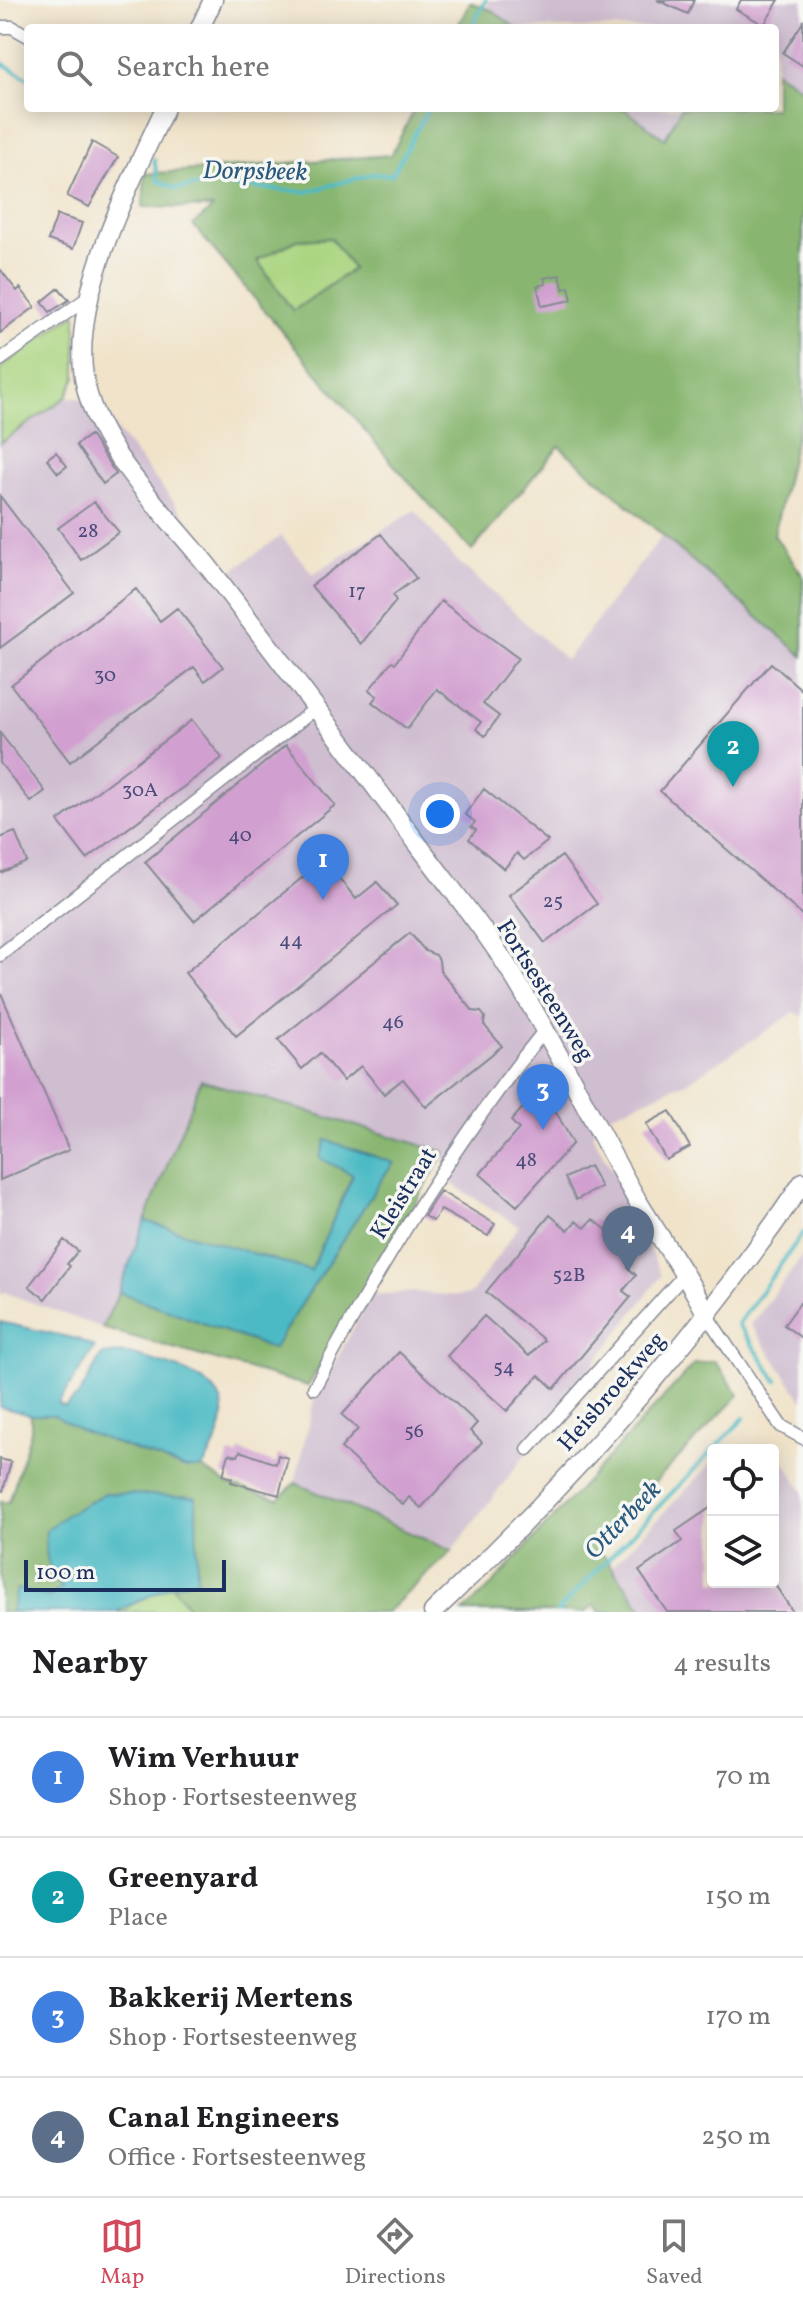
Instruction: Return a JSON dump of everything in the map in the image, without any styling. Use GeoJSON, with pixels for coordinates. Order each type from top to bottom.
{"type":"FeatureCollection","features":[{"type":"Feature","properties":{"kind":"street"},"geometry":{"type":"LineString","coordinates":[[202,24],[213,0]]}},
{"type":"Feature","properties":{"kind":"street"},"geometry":{"type":"LineString","coordinates":[[0,27],[12,27],[24,34]]}},
{"type":"Feature","properties":{"kind":"street","name":"Fortsesteenweg"},"geometry":{"type":"LineString","coordinates":[[163,112],[117,212],[89,297],[83,374],[90,408],[110,446],[206,565],[516,980],[638,1200],[707,1316]]}},
{"type":"Feature","properties":{"kind":"street"},"geometry":{"type":"LineString","coordinates":[[0,360],[89,297]]}},
{"type":"Feature","properties":{"kind":"street"},"geometry":{"type":"LineString","coordinates":[[0,955],[315,709]]}},
{"type":"Feature","properties":{"kind":"street","name":"Kleistraat"},"geometry":{"type":"LineString","coordinates":[[314,1388],[356,1310],[438,1176],[544,1031]]}},
{"type":"Feature","properties":{"kind":"street","name":"Heisbroekweg"},"geometry":{"type":"LineString","coordinates":[[433,1612],[502,1547],[584,1460],[707,1316],[803,1182]]}},
{"type":"Feature","properties":{"kind":"street"},"geometry":{"type":"LineString","coordinates":[[528,1449],[684,1275]]}},
{"type":"Feature","properties":{"kind":"street"},"geometry":{"type":"LineString","coordinates":[[707,1316],[781,1426],[803,1438]]}},
{"type":"Feature","properties":{"kind":"shaded area"},"geometry":{"type":"Polygon","coordinates":[[[490,0],[803,0],[803,89],[779,74],[779,24],[512,24],[487,6],[490,0]]]}},
{"type":"Feature","properties":{"kind":"shaded area"},"geometry":{"type":"Polygon","coordinates":[[[629,112],[679,112],[665,139],[629,112]]]}},
{"type":"Feature","properties":{"kind":"shaded area"},"geometry":{"type":"Polygon","coordinates":[[[66,397],[102,400],[117,431],[230,572],[281,536],[313,574],[415,510],[448,552],[566,660],[662,536],[803,656],[803,1017],[795,1012],[691,1080],[610,1115],[592,1134],[629,1200],[661,1276],[452,1551],[295,1483],[314,1400],[372,1295],[414,1292],[457,1296],[471,1294],[519,1226],[444,1179],[445,1152],[202,1080],[102,1328],[4,1292],[0,1295],[0,443],[66,397]]]}},
{"type":"Feature","properties":{"kind":"shaded area"},"geometry":{"type":"Polygon","coordinates":[[[803,1255],[803,1401],[751,1325],[803,1255]]]}},
{"type":"Feature","properties":{"kind":"shaded area"},"geometry":{"type":"Polygon","coordinates":[[[779,1454],[803,1491],[803,1612],[644,1612],[612,1566],[707,1468],[707,1588],[779,1588],[779,1454]]]}},
{"type":"Feature","properties":{"kind":"green space"},"geometry":{"type":"Polygon","coordinates":[[[470,2],[493,11],[511,24],[459,24],[470,2]]]}},
{"type":"Feature","properties":{"kind":"green space"},"geometry":{"type":"Polygon","coordinates":[[[779,74],[803,89],[803,418],[799,423],[774,535],[803,576],[803,656],[559,446],[472,551],[394,465],[193,225],[213,208],[143,207],[145,174],[391,155],[413,112],[628,112],[665,139],[679,112],[779,112],[779,74]],[[331,238],[297,240],[257,260],[293,311],[353,269],[331,238]]]}},
{"type":"Feature","properties":{"kind":"green space"},"geometry":{"type":"Polygon","coordinates":[[[331,238],[353,269],[293,311],[257,260],[297,240],[331,238]]]}},
{"type":"Feature","properties":{"kind":"green space"},"geometry":{"type":"Polygon","coordinates":[[[76,313],[76,377],[66,397],[0,443],[0,368],[76,313]]]}},
{"type":"Feature","properties":{"kind":"green space"},"geometry":{"type":"Polygon","coordinates":[[[201,1080],[445,1152],[308,1386],[102,1328],[119,1292],[273,1349],[394,1163],[326,1141],[353,1174],[311,1271],[145,1221],[201,1080]]]}},
{"type":"Feature","properties":{"kind":"green space"},"geometry":{"type":"Polygon","coordinates":[[[715,1361],[739,1395],[595,1544],[645,1612],[600,1612],[594,1605],[586,1612],[463,1612],[487,1590],[694,1364],[715,1361]]]}},
{"type":"Feature","properties":{"kind":"green space"},"geometry":{"type":"Polygon","coordinates":[[[31,1415],[63,1418],[80,1430],[184,1468],[202,1468],[229,1485],[279,1499],[295,1483],[452,1551],[387,1612],[192,1612],[172,1585],[53,1577],[62,1588],[49,1598],[17,1589],[11,1612],[0,1612],[0,1502],[9,1502],[31,1431],[31,1415]]]}},
{"type":"Feature","properties":{"kind":"green space"},"geometry":{"type":"Polygon","coordinates":[[[172,1585],[192,1612],[116,1612],[172,1585]]]}},
{"type":"Feature","properties":{"kind":"water"},"geometry":{"type":"Polygon","coordinates":[[[326,1140],[394,1163],[273,1349],[119,1292],[145,1221],[311,1271],[353,1175],[320,1158],[326,1140]]]}},
{"type":"Feature","properties":{"kind":"water"},"geometry":{"type":"Polygon","coordinates":[[[0,1322],[77,1339],[95,1347],[58,1404],[65,1407],[79,1395],[101,1356],[108,1354],[139,1356],[201,1379],[221,1400],[223,1414],[214,1447],[202,1468],[184,1468],[80,1430],[54,1415],[31,1415],[0,1407],[0,1322]]]}},
{"type":"Feature","properties":{"kind":"water"},"geometry":{"type":"Polygon","coordinates":[[[105,1493],[196,1497],[197,1580],[172,1585],[116,1612],[11,1612],[17,1589],[49,1597],[62,1588],[48,1561],[46,1530],[105,1493]]]}},
{"type":"Feature","properties":{"kind":"building"},"geometry":{"type":"Polygon","coordinates":[[[657,0],[694,0],[688,14],[657,0]]]}},
{"type":"Feature","properties":{"kind":"building"},"geometry":{"type":"Polygon","coordinates":[[[741,0],[779,0],[765,24],[736,9],[741,0]]]}},
{"type":"Feature","properties":{"kind":"building"},"geometry":{"type":"Polygon","coordinates":[[[803,22],[803,66],[783,53],[803,22]]]}},
{"type":"Feature","properties":{"kind":"building"},"geometry":{"type":"Polygon","coordinates":[[[92,142],[118,157],[89,207],[67,196],[92,142]]]}},
{"type":"Feature","properties":{"kind":"building"},"geometry":{"type":"Polygon","coordinates":[[[57,215],[82,223],[73,249],[48,240],[57,215]]]}},
{"type":"Feature","properties":{"kind":"building"},"geometry":{"type":"Polygon","coordinates":[[[0,269],[17,291],[20,288],[35,307],[0,333],[0,269]]]}},
{"type":"Feature","properties":{"kind":"building"},"geometry":{"type":"Polygon","coordinates":[[[560,275],[563,289],[569,287],[572,300],[542,306],[537,286],[546,284],[544,278],[560,275]]]}},
{"type":"Feature","properties":{"kind":"building"},"geometry":{"type":"Polygon","coordinates":[[[59,288],[69,300],[50,312],[42,302],[59,288]]]}},
{"type":"Feature","properties":{"kind":"building"},"geometry":{"type":"Polygon","coordinates":[[[90,435],[116,474],[103,484],[76,445],[90,435]]]}},
{"type":"Feature","properties":{"kind":"building"},"geometry":{"type":"Polygon","coordinates":[[[56,452],[67,466],[58,473],[47,459],[56,452]]]}},
{"type":"Feature","properties":{"kind":"building"},"geometry":{"type":"Polygon","coordinates":[[[0,496],[74,593],[0,648],[0,496]]]}},
{"type":"Feature","properties":{"kind":"building"},"geometry":{"type":"Polygon","coordinates":[[[94,502],[119,532],[81,560],[58,528],[94,502]]]}},
{"type":"Feature","properties":{"kind":"building"},"geometry":{"type":"Polygon","coordinates":[[[381,534],[416,578],[393,595],[396,601],[361,644],[311,586],[381,534]]]}},
{"type":"Feature","properties":{"kind":"building"},"geometry":{"type":"Polygon","coordinates":[[[136,589],[160,621],[177,608],[223,667],[205,681],[194,667],[70,762],[11,685],[136,589]]]}},
{"type":"Feature","properties":{"kind":"building"},"geometry":{"type":"Polygon","coordinates":[[[441,601],[518,658],[483,704],[499,716],[485,736],[476,729],[481,722],[437,689],[407,729],[372,702],[377,696],[369,690],[392,661],[395,663],[441,601]]]}},
{"type":"Feature","properties":{"kind":"building"},"geometry":{"type":"Polygon","coordinates":[[[771,663],[803,691],[803,916],[660,791],[771,663]]]}},
{"type":"Feature","properties":{"kind":"building"},"geometry":{"type":"Polygon","coordinates":[[[192,720],[222,758],[87,859],[58,821],[192,720]]]}},
{"type":"Feature","properties":{"kind":"building"},"geometry":{"type":"Polygon","coordinates":[[[0,733],[45,791],[31,802],[0,763],[0,733]]]}},
{"type":"Feature","properties":{"kind":"building"},"geometry":{"type":"Polygon","coordinates":[[[286,745],[335,805],[194,921],[145,862],[286,745]]]}},
{"type":"Feature","properties":{"kind":"building"},"geometry":{"type":"Polygon","coordinates":[[[484,789],[548,841],[524,860],[517,853],[504,869],[469,839],[476,830],[471,827],[475,822],[465,814],[484,789]]]}},
{"type":"Feature","properties":{"kind":"building"},"geometry":{"type":"Polygon","coordinates":[[[15,832],[27,862],[0,873],[0,838],[15,832]]]}},
{"type":"Feature","properties":{"kind":"building"},"geometry":{"type":"Polygon","coordinates":[[[562,856],[597,904],[545,943],[509,895],[562,856]]]}},
{"type":"Feature","properties":{"kind":"building"},"geometry":{"type":"Polygon","coordinates":[[[324,860],[356,899],[377,882],[397,905],[236,1036],[185,973],[324,860]]]}},
{"type":"Feature","properties":{"kind":"building"},"geometry":{"type":"Polygon","coordinates":[[[410,933],[425,951],[436,955],[440,970],[473,1011],[481,1012],[485,1017],[484,1025],[502,1046],[426,1107],[403,1079],[384,1094],[361,1066],[343,1081],[320,1053],[302,1069],[278,1040],[410,933]]]}},
{"type":"Feature","properties":{"kind":"building"},"geometry":{"type":"Polygon","coordinates":[[[0,991],[69,1150],[0,1180],[0,991]]]}},
{"type":"Feature","properties":{"kind":"building"},"geometry":{"type":"Polygon","coordinates":[[[542,1086],[573,1143],[517,1206],[480,1174],[519,1129],[511,1121],[542,1086]]]}},
{"type":"Feature","properties":{"kind":"building"},"geometry":{"type":"Polygon","coordinates":[[[670,1111],[690,1147],[666,1160],[646,1124],[670,1111]]]}},
{"type":"Feature","properties":{"kind":"building"},"geometry":{"type":"Polygon","coordinates":[[[589,1166],[601,1187],[576,1200],[565,1178],[589,1166]]]}},
{"type":"Feature","properties":{"kind":"building"},"geometry":{"type":"Polygon","coordinates":[[[440,1191],[495,1224],[488,1236],[441,1210],[433,1221],[424,1216],[440,1191]]]}},
{"type":"Feature","properties":{"kind":"building"},"geometry":{"type":"Polygon","coordinates":[[[550,1215],[568,1230],[576,1221],[585,1228],[593,1219],[623,1243],[632,1264],[628,1268],[636,1275],[623,1291],[631,1297],[554,1389],[539,1375],[507,1411],[447,1356],[484,1316],[529,1356],[544,1340],[486,1292],[550,1215]]]}},
{"type":"Feature","properties":{"kind":"building"},"geometry":{"type":"Polygon","coordinates":[[[64,1240],[78,1251],[45,1299],[29,1286],[64,1240]]]}},
{"type":"Feature","properties":{"kind":"building"},"geometry":{"type":"Polygon","coordinates":[[[803,1299],[803,1339],[784,1325],[803,1299]]]}},
{"type":"Feature","properties":{"kind":"building"},"geometry":{"type":"Polygon","coordinates":[[[399,1352],[477,1423],[470,1431],[482,1442],[421,1508],[409,1497],[403,1505],[341,1448],[358,1429],[342,1415],[399,1352]]]}},
{"type":"Feature","properties":{"kind":"building"},"geometry":{"type":"Polygon","coordinates":[[[240,1451],[276,1464],[278,1455],[288,1458],[279,1495],[231,1482],[232,1478],[223,1475],[229,1454],[238,1456],[240,1451]]]}},
{"type":"Feature","properties":{"kind":"building"},"geometry":{"type":"Polygon","coordinates":[[[0,1459],[11,1462],[3,1491],[0,1490],[0,1459]]]}},
{"type":"Feature","properties":{"kind":"building"},"geometry":{"type":"Polygon","coordinates":[[[707,1510],[707,1588],[777,1588],[793,1612],[667,1612],[639,1571],[682,1541],[676,1531],[707,1510]]]}},
{"type":"Feature","properties":{"kind":"waterway","name":"Dorpsbeek"},"geometry":{"type":"LineString","coordinates":[[473,24],[486,0]]}},
{"type":"Feature","properties":{"kind":"waterway","name":"Dorpsbeek"},"geometry":{"type":"LineString","coordinates":[[0,62],[24,76]]}},
{"type":"Feature","properties":{"kind":"waterway","name":"Dorpsbeek"},"geometry":{"type":"LineString","coordinates":[[154,159],[158,181],[177,189],[208,184],[306,192],[373,174],[392,175],[427,112]]}},
{"type":"Feature","properties":{"kind":"waterway","name":"Otterbeek"},"geometry":{"type":"LineString","coordinates":[[777,1381],[738,1324],[803,1233]]}},
{"type":"Feature","properties":{"kind":"waterway","name":"Otterbeek"},"geometry":{"type":"LineString","coordinates":[[719,1444],[744,1418]]}},
{"type":"Feature","properties":{"kind":"waterway","name":"Otterbeek"},"geometry":{"type":"LineString","coordinates":[[557,1612],[707,1456]]}},
{"type":"Feature","properties":{"kind":"place","name":"Greenyard"},"geometry":{"type":"Point","coordinates":[733,787]}},
{"type":"Feature","properties":{"kind":"place","name":"Wim Verhuur"},"geometry":{"type":"Point","coordinates":[323,900]}},
{"type":"Feature","properties":{"kind":"place","name":"Bakkerij Mertens"},"geometry":{"type":"Point","coordinates":[543,1130]}},
{"type":"Feature","properties":{"kind":"place","name":"Canal Engineers"},"geometry":{"type":"Point","coordinates":[628,1272]}}]}
